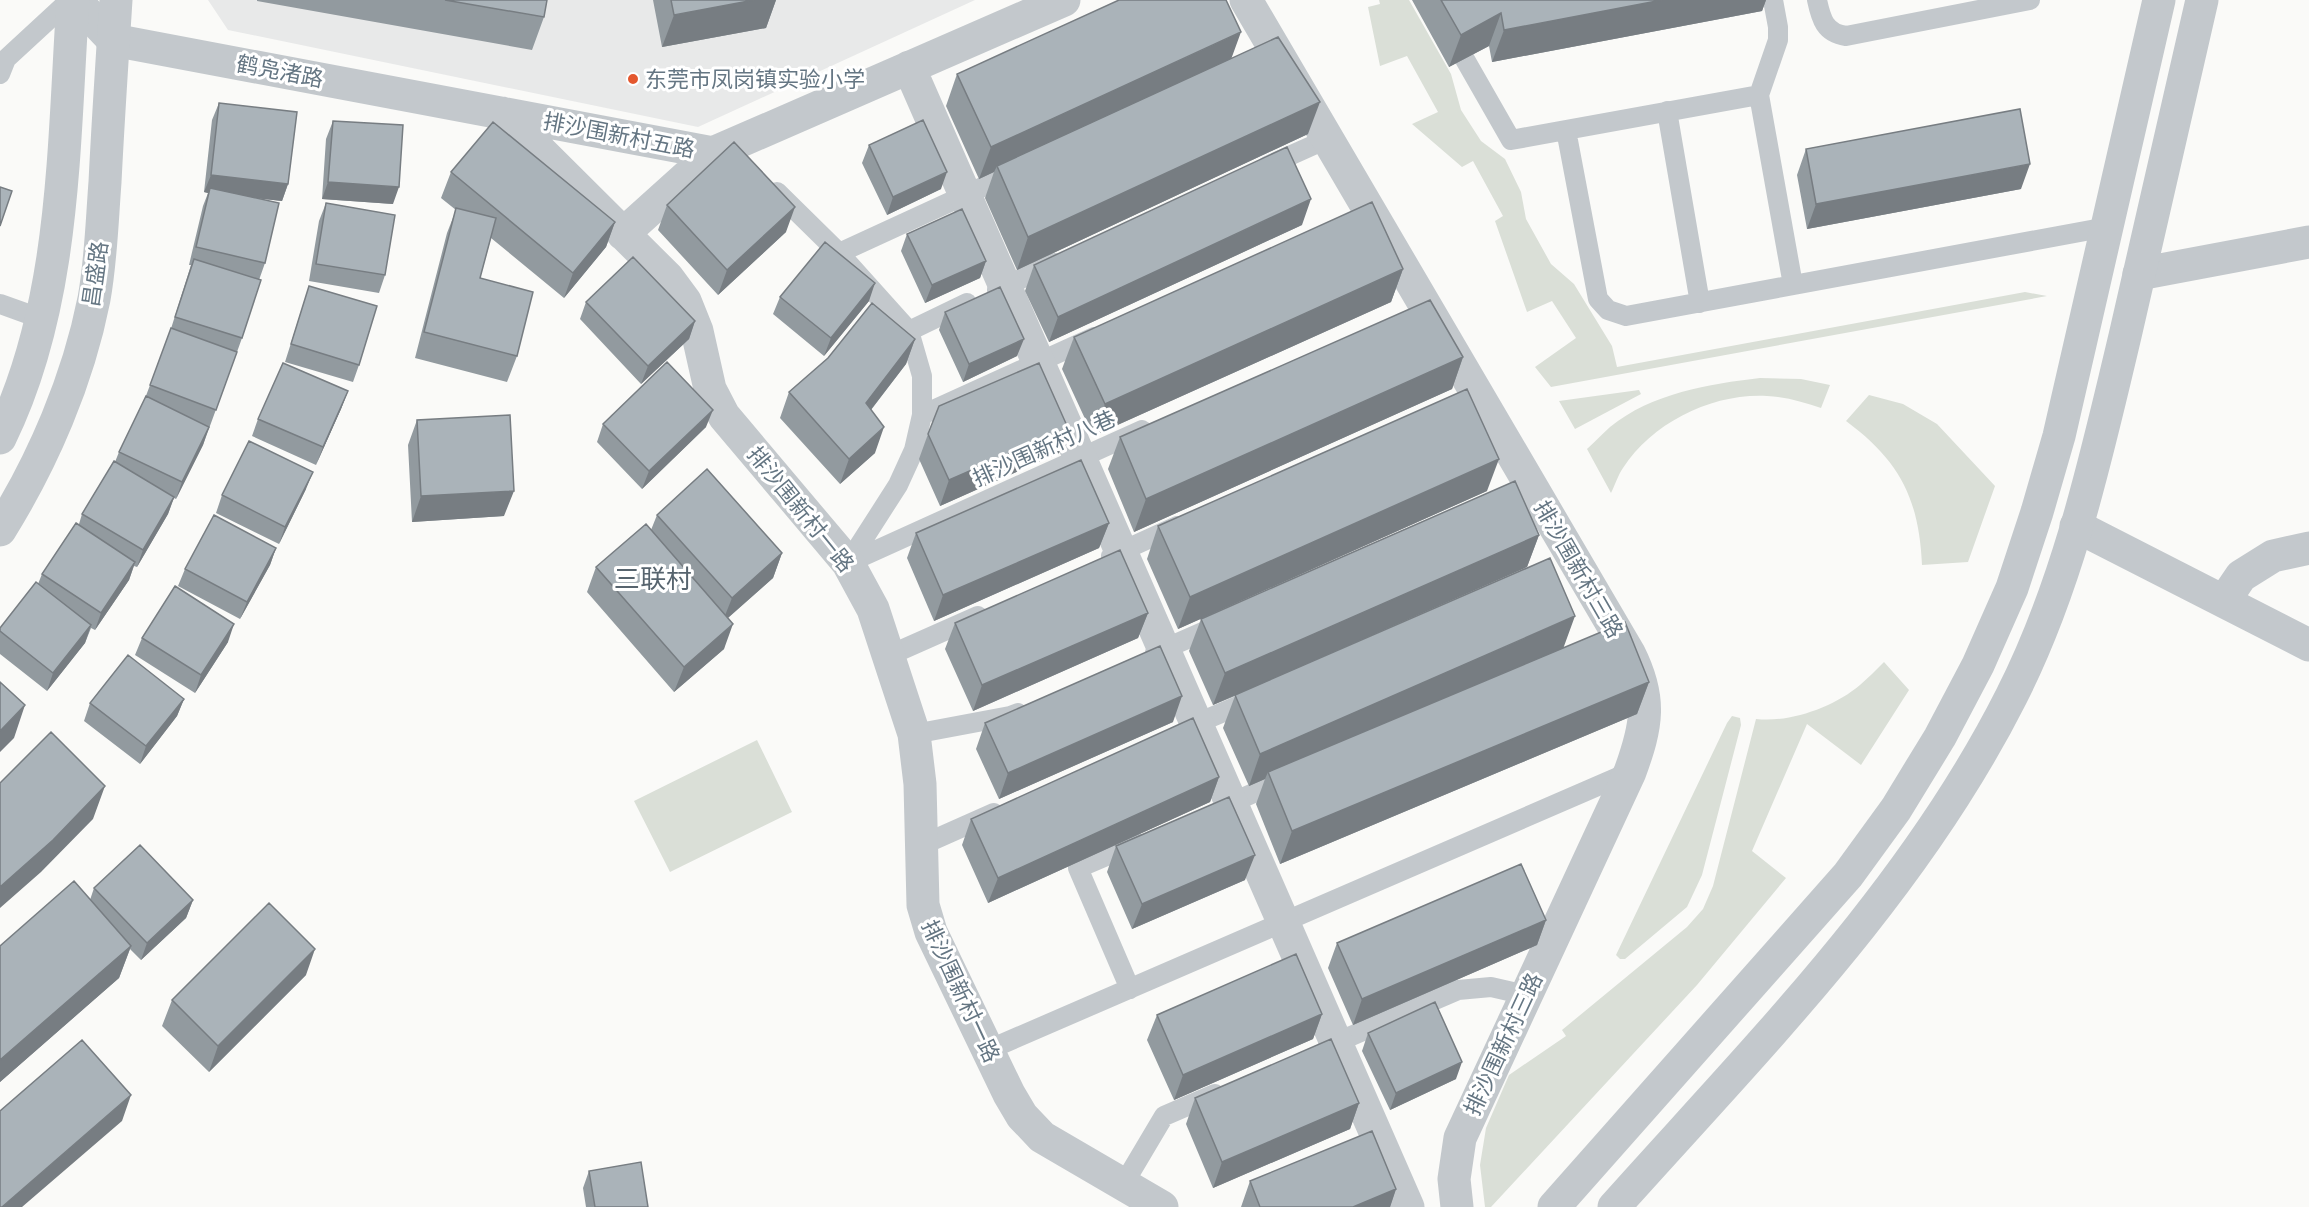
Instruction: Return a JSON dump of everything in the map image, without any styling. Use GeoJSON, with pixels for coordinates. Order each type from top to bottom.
{"type":"FeatureCollection","features":[{"type":"Feature","properties":{"kind":"street"},"geometry":{"type":"LineString","coordinates":[[73,0],[113,40]]}},
{"type":"Feature","properties":{"kind":"street","name":"昌盛路"},"geometry":{"type":"LineString","coordinates":[[0,438],[28,371],[42,319],[54,251],[60,197],[73,0]]}},
{"type":"Feature","properties":{"kind":"street","name":"昌盛路"},"geometry":{"type":"LineString","coordinates":[[0,530],[32,474],[51,432],[83,345],[94,299],[100,254],[116,0]]}},
{"type":"Feature","properties":{"kind":"street"},"geometry":{"type":"LineString","coordinates":[[623,234],[732,152],[909,67],[1064,0]]}},
{"type":"Feature","properties":{"kind":"street","name":"排沙围新村三路"},"geometry":{"type":"LineString","coordinates":[[1246,0],[1266,58],[1327,139],[1359,216],[1608,640],[1639,673],[1644,694],[1645,716],[1630,772],[1460,1138],[1454,1179],[1457,1207]]}},
{"type":"Feature","properties":{"kind":"street"},"geometry":{"type":"LineString","coordinates":[[1554,1207],[1848,875],[1896,809],[1940,737],[1978,665],[2012,588],[2059,436],[2159,0]]}},
{"type":"Feature","properties":{"kind":"street"},"geometry":{"type":"LineString","coordinates":[[1614,1207],[1820,976],[1873,912],[1923,844],[1969,775],[2012,695],[2048,613],[2099,447],[2202,0]]}},
{"type":"Feature","properties":{"kind":"street","name":"鹤凫渚路"},"geometry":{"type":"LineString","coordinates":[[113,40],[502,113]]}},
{"type":"Feature","properties":{"kind":"street"},"geometry":{"type":"LineString","coordinates":[[909,67],[1120,552],[1152,655],[1219,808],[1282,923],[1324,1048],[1408,1207]]}},
{"type":"Feature","properties":{"kind":"street","name":"排沙围新村五路"},"geometry":{"type":"LineString","coordinates":[[502,113],[732,152]]}},
{"type":"Feature","properties":{"kind":"street","name":"排沙围新村一路"},"geometry":{"type":"LineString","coordinates":[[502,113],[668,278],[685,302],[697,331],[710,389],[724,416],[848,563],[873,609],[890,655],[914,734],[920,784],[923,905],[931,932],[1022,1116],[1042,1137],[1162,1207]]}},
{"type":"Feature","properties":{"kind":"street"},"geometry":{"type":"LineString","coordinates":[[2139,274],[2309,242]]}},
{"type":"Feature","properties":{"kind":"street"},"geometry":{"type":"LineString","coordinates":[[2076,526],[2309,645]]}},
{"type":"Feature","properties":{"kind":"street"},"geometry":{"type":"LineString","coordinates":[[2224,601],[2241,576],[2273,556],[2309,548]]}},
{"type":"Feature","properties":{"kind":"lane"},"geometry":{"type":"LineString","coordinates":[[0,74],[6,59],[73,0]]}},
{"type":"Feature","properties":{"kind":"lane"},"geometry":{"type":"LineString","coordinates":[[1431,0],[1511,140],[1759,95]]}},
{"type":"Feature","properties":{"kind":"lane"},"geometry":{"type":"LineString","coordinates":[[1773,0],[1778,40],[1759,95],[1792,285]]}},
{"type":"Feature","properties":{"kind":"lane"},"geometry":{"type":"LineString","coordinates":[[1817,0],[1823,24],[1837,34],[1846,36],[2030,0]]}},
{"type":"Feature","properties":{"kind":"lane"},"geometry":{"type":"LineString","coordinates":[[1667,111],[1700,303]]}},
{"type":"Feature","properties":{"kind":"lane"},"geometry":{"type":"LineString","coordinates":[[1566,130],[1599,299],[1608,310],[1626,316],[2107,227]]}},
{"type":"Feature","properties":{"kind":"lane"},"geometry":{"type":"LineString","coordinates":[[1252,173],[1327,139]]}},
{"type":"Feature","properties":{"kind":"lane"},"geometry":{"type":"LineString","coordinates":[[839,253],[1030,166]]}},
{"type":"Feature","properties":{"kind":"lane"},"geometry":{"type":"LineString","coordinates":[[764,178],[839,253],[909,331],[922,376],[922,415],[914,450],[898,486],[848,563]]}},
{"type":"Feature","properties":{"kind":"lane"},"geometry":{"type":"LineString","coordinates":[[909,331],[1069,257]]}},
{"type":"Feature","properties":{"kind":"lane"},"geometry":{"type":"LineString","coordinates":[[0,304],[42,319]]}},
{"type":"Feature","properties":{"kind":"lane"},"geometry":{"type":"LineString","coordinates":[[922,415],[1113,328]]}},
{"type":"Feature","properties":{"kind":"lane","name":"排沙围新村八巷"},"geometry":{"type":"LineString","coordinates":[[848,563],[1155,424]]}},
{"type":"Feature","properties":{"kind":"lane"},"geometry":{"type":"LineString","coordinates":[[1089,566],[1196,518]]}},
{"type":"Feature","properties":{"kind":"lane"},"geometry":{"type":"LineString","coordinates":[[890,655],[995,608]]}},
{"type":"Feature","properties":{"kind":"lane"},"geometry":{"type":"LineString","coordinates":[[1152,655],[1239,617]]}},
{"type":"Feature","properties":{"kind":"lane"},"geometry":{"type":"LineString","coordinates":[[1172,735],[1269,692]]}},
{"type":"Feature","properties":{"kind":"lane"},"geometry":{"type":"LineString","coordinates":[[914,734],[1010,716],[1032,707]]}},
{"type":"Feature","properties":{"kind":"lane"},"geometry":{"type":"LineString","coordinates":[[1219,808],[1306,771]]}},
{"type":"Feature","properties":{"kind":"lane"},"geometry":{"type":"LineString","coordinates":[[988,1050],[1630,772]]}},
{"type":"Feature","properties":{"kind":"lane"},"geometry":{"type":"LineString","coordinates":[[922,845],[1008,807]]}},
{"type":"Feature","properties":{"kind":"lane"},"geometry":{"type":"LineString","coordinates":[[1130,989],[1078,868],[1154,836]]}},
{"type":"Feature","properties":{"kind":"lane"},"geometry":{"type":"LineString","coordinates":[[1324,1048],[1458,990],[1491,987],[1526,995]]}},
{"type":"Feature","properties":{"kind":"lane"},"geometry":{"type":"LineString","coordinates":[[1123,1185],[1164,1116],[1228,1089]]}},
{"type":"Feature","properties":{"kind":"shaded area","name":"东莞市凤岗镇实验小学"},"geometry":{"type":"Polygon","coordinates":[[[208,0],[975,0],[698,127],[228,30],[208,0]]]}},
{"type":"Feature","properties":{"kind":"shaded area"},"geometry":{"type":"Polygon","coordinates":[[[1379,0],[1409,0],[1451,74],[1461,110],[1481,141],[1505,159],[1521,192],[1526,219],[1551,264],[1574,284],[1612,346],[1617,367],[2025,292],[2047,296],[1551,387],[1535,367],[1576,338],[1552,301],[1527,312],[1495,221],[1503,216],[1473,161],[1462,167],[1412,124],[1438,112],[1407,56],[1380,66],[1368,7],[1380,4],[1379,0]]]}},
{"type":"Feature","properties":{"kind":"shaded area"},"geometry":{"type":"Polygon","coordinates":[[[1760,378],[1801,379],[1830,385],[1821,408],[1781,397],[1747,396],[1706,405],[1686,414],[1668,424],[1636,452],[1621,471],[1611,493],[1587,449],[1610,427],[1626,415],[1662,398],[1701,387],[1760,378]]]}},
{"type":"Feature","properties":{"kind":"shaded area"},"geometry":{"type":"Polygon","coordinates":[[[1639,390],[1641,394],[1575,429],[1559,401],[1639,390]]]}},
{"type":"Feature","properties":{"kind":"shaded area"},"geometry":{"type":"Polygon","coordinates":[[[1869,395],[1903,404],[1937,424],[1995,486],[1968,562],[1922,565],[1916,520],[1903,483],[1880,451],[1846,421],[1869,395]]]}},
{"type":"Feature","properties":{"kind":"shaded area"},"geometry":{"type":"Polygon","coordinates":[[[1884,662],[1909,690],[1861,765],[1807,724],[1752,851],[1786,878],[1697,985],[1491,1207],[1485,1207],[1480,1165],[1486,1128],[1509,1075],[1566,1036],[1562,1030],[1687,927],[1703,909],[1713,886],[1756,719],[1769,720],[1797,716],[1825,706],[1849,693],[1884,662]]]}},
{"type":"Feature","properties":{"kind":"shaded area"},"geometry":{"type":"Polygon","coordinates":[[[1732,716],[1740,718],[1741,725],[1702,875],[1687,907],[1625,959],[1620,959],[1616,955],[1732,716]]]}},
{"type":"Feature","properties":{"kind":"shaded area"},"geometry":{"type":"Polygon","coordinates":[[[757,740],[792,812],[670,872],[634,801],[757,740]]]}},
{"type":"Feature","properties":{"kind":"building"},"geometry":{"type":"Polygon","coordinates":[[[445,0],[547,0],[544,17],[445,0]]]}},
{"type":"Feature","properties":{"kind":"building"},"geometry":{"type":"Polygon","coordinates":[[[671,0],[754,0],[674,15],[671,0]]]}},
{"type":"Feature","properties":{"kind":"building"},"geometry":{"type":"Polygon","coordinates":[[[1119,0],[1226,0],[1241,32],[991,147],[957,74],[1119,0]]]}},
{"type":"Feature","properties":{"kind":"building"},"geometry":{"type":"Polygon","coordinates":[[[1441,0],[1662,0],[1504,30],[1501,13],[1461,35],[1441,0]]]}},
{"type":"Feature","properties":{"kind":"building"},"geometry":{"type":"Polygon","coordinates":[[[1278,37],[1320,102],[1028,237],[997,166],[1278,37]]]}},
{"type":"Feature","properties":{"kind":"building"},"geometry":{"type":"Polygon","coordinates":[[[219,103],[297,112],[288,184],[211,175],[219,103]]]}},
{"type":"Feature","properties":{"kind":"building"},"geometry":{"type":"Polygon","coordinates":[[[2020,109],[2030,164],[1816,204],[1806,149],[2020,109]]]}},
{"type":"Feature","properties":{"kind":"building"},"geometry":{"type":"Polygon","coordinates":[[[923,120],[947,172],[893,197],[869,145],[923,120]]]}},
{"type":"Feature","properties":{"kind":"building"},"geometry":{"type":"Polygon","coordinates":[[[333,121],[403,125],[399,187],[328,182],[333,121]]]}},
{"type":"Feature","properties":{"kind":"building"},"geometry":{"type":"Polygon","coordinates":[[[493,122],[615,222],[573,273],[451,172],[493,122]]]}},
{"type":"Feature","properties":{"kind":"building"},"geometry":{"type":"Polygon","coordinates":[[[734,142],[795,207],[727,270],[667,205],[734,142]]]}},
{"type":"Feature","properties":{"kind":"building"},"geometry":{"type":"Polygon","coordinates":[[[1287,147],[1311,199],[1058,317],[1034,265],[1287,147]]]}},
{"type":"Feature","properties":{"kind":"building"},"geometry":{"type":"Polygon","coordinates":[[[0,187],[12,191],[0,226],[0,187]]]}},
{"type":"Feature","properties":{"kind":"building"},"geometry":{"type":"Polygon","coordinates":[[[210,188],[279,203],[265,263],[196,247],[210,188]]]}},
{"type":"Feature","properties":{"kind":"building"},"geometry":{"type":"Polygon","coordinates":[[[1372,202],[1403,269],[1105,404],[1074,337],[1372,202]]]}},
{"type":"Feature","properties":{"kind":"building"},"geometry":{"type":"Polygon","coordinates":[[[326,203],[395,215],[385,275],[316,264],[326,203]]]}},
{"type":"Feature","properties":{"kind":"building"},"geometry":{"type":"Polygon","coordinates":[[[456,208],[496,218],[480,278],[533,292],[517,356],[424,332],[456,208]]]}},
{"type":"Feature","properties":{"kind":"building"},"geometry":{"type":"Polygon","coordinates":[[[962,209],[986,261],[932,285],[907,234],[962,209]]]}},
{"type":"Feature","properties":{"kind":"building"},"geometry":{"type":"Polygon","coordinates":[[[825,242],[875,283],[831,338],[780,297],[825,242]]]}},
{"type":"Feature","properties":{"kind":"building"},"geometry":{"type":"Polygon","coordinates":[[[633,257],[695,321],[648,366],[586,302],[633,257]]]}},
{"type":"Feature","properties":{"kind":"building"},"geometry":{"type":"Polygon","coordinates":[[[194,259],[261,280],[242,338],[175,317],[194,259]]]}},
{"type":"Feature","properties":{"kind":"building"},"geometry":{"type":"Polygon","coordinates":[[[309,286],[377,306],[359,365],[291,344],[309,286]]]}},
{"type":"Feature","properties":{"kind":"building"},"geometry":{"type":"Polygon","coordinates":[[[1000,287],[1024,339],[969,364],[945,312],[1000,287]]]}},
{"type":"Feature","properties":{"kind":"building"},"geometry":{"type":"Polygon","coordinates":[[[1430,300],[1463,357],[1146,499],[1120,437],[1430,300]]]}},
{"type":"Feature","properties":{"kind":"building"},"geometry":{"type":"Polygon","coordinates":[[[872,303],[915,339],[866,403],[884,427],[849,459],[789,392],[828,358],[872,303]]]}},
{"type":"Feature","properties":{"kind":"building"},"geometry":{"type":"Polygon","coordinates":[[[171,328],[237,352],[216,410],[150,385],[171,328]]]}},
{"type":"Feature","properties":{"kind":"building"},"geometry":{"type":"Polygon","coordinates":[[[667,362],[713,410],[649,471],[603,424],[667,362]]]}},
{"type":"Feature","properties":{"kind":"building"},"geometry":{"type":"Polygon","coordinates":[[[283,363],[348,391],[323,447],[258,419],[283,363]]]}},
{"type":"Feature","properties":{"kind":"building"},"geometry":{"type":"Polygon","coordinates":[[[1039,363],[1068,428],[949,480],[928,434],[939,406],[1039,363]]]}},
{"type":"Feature","properties":{"kind":"building"},"geometry":{"type":"Polygon","coordinates":[[[1467,389],[1499,459],[1190,597],[1158,526],[1467,389]]]}},
{"type":"Feature","properties":{"kind":"building"},"geometry":{"type":"Polygon","coordinates":[[[146,396],[209,427],[182,482],[119,452],[146,396]]]}},
{"type":"Feature","properties":{"kind":"building"},"geometry":{"type":"Polygon","coordinates":[[[510,415],[514,491],[421,496],[417,420],[510,415]]]}},
{"type":"Feature","properties":{"kind":"building"},"geometry":{"type":"Polygon","coordinates":[[[249,441],[313,472],[285,527],[222,495],[249,441]]]}},
{"type":"Feature","properties":{"kind":"building"},"geometry":{"type":"Polygon","coordinates":[[[1081,460],[1109,523],[943,595],[916,533],[1081,460]]]}},
{"type":"Feature","properties":{"kind":"building"},"geometry":{"type":"Polygon","coordinates":[[[114,461],[174,497],[143,550],[82,514],[114,461]]]}},
{"type":"Feature","properties":{"kind":"building"},"geometry":{"type":"Polygon","coordinates":[[[707,469],[782,553],[732,598],[657,515],[707,469]]]}},
{"type":"Feature","properties":{"kind":"building"},"geometry":{"type":"Polygon","coordinates":[[[1515,481],[1539,535],[1225,673],[1201,619],[1515,481]]]}},
{"type":"Feature","properties":{"kind":"building"},"geometry":{"type":"Polygon","coordinates":[[[214,515],[276,548],[247,602],[185,569],[214,515]]]}},
{"type":"Feature","properties":{"kind":"building"},"geometry":{"type":"Polygon","coordinates":[[[76,523],[135,562],[101,613],[42,574],[76,523]]]}},
{"type":"Feature","properties":{"kind":"building"},"geometry":{"type":"Polygon","coordinates":[[[646,524],[733,624],[684,667],[596,567],[646,524]]]}},
{"type":"Feature","properties":{"kind":"building"},"geometry":{"type":"Polygon","coordinates":[[[1120,550],[1148,613],[982,685],[955,623],[1120,550]]]}},
{"type":"Feature","properties":{"kind":"building"},"geometry":{"type":"Polygon","coordinates":[[[1550,558],[1575,616],[1260,754],[1235,695],[1550,558]]]}},
{"type":"Feature","properties":{"kind":"building"},"geometry":{"type":"Polygon","coordinates":[[[36,582],[91,625],[53,673],[0,631],[36,582]]]}},
{"type":"Feature","properties":{"kind":"building"},"geometry":{"type":"Polygon","coordinates":[[[175,586],[234,624],[201,675],[142,638],[175,586]]]}},
{"type":"Feature","properties":{"kind":"building"},"geometry":{"type":"Polygon","coordinates":[[[1625,622],[1649,682],[1292,831],[1268,772],[1625,622]]]}},
{"type":"Feature","properties":{"kind":"building"},"geometry":{"type":"Polygon","coordinates":[[[1160,646],[1182,696],[1008,773],[985,723],[1160,646]]]}},
{"type":"Feature","properties":{"kind":"building"},"geometry":{"type":"Polygon","coordinates":[[[128,655],[184,699],[146,746],[90,703],[128,655]]]}},
{"type":"Feature","properties":{"kind":"building"},"geometry":{"type":"Polygon","coordinates":[[[0,682],[25,705],[0,731],[0,682]]]}},
{"type":"Feature","properties":{"kind":"building"},"geometry":{"type":"Polygon","coordinates":[[[1193,718],[1219,777],[998,878],[971,819],[1193,718]]]}},
{"type":"Feature","properties":{"kind":"building"},"geometry":{"type":"Polygon","coordinates":[[[51,732],[105,786],[53,840],[0,887],[0,783],[51,732]]]}},
{"type":"Feature","properties":{"kind":"building"},"geometry":{"type":"Polygon","coordinates":[[[1229,797],[1255,855],[1142,904],[1116,846],[1229,797]]]}},
{"type":"Feature","properties":{"kind":"building"},"geometry":{"type":"Polygon","coordinates":[[[140,845],[193,900],[147,943],[94,888],[140,845]]]}},
{"type":"Feature","properties":{"kind":"building"},"geometry":{"type":"Polygon","coordinates":[[[1521,864],[1546,920],[1362,999],[1337,943],[1521,864]]]}},
{"type":"Feature","properties":{"kind":"building"},"geometry":{"type":"Polygon","coordinates":[[[74,881],[131,946],[0,1060],[0,946],[74,881]]]}},
{"type":"Feature","properties":{"kind":"building"},"geometry":{"type":"Polygon","coordinates":[[[269,903],[315,949],[218,1046],[172,1000],[269,903]]]}},
{"type":"Feature","properties":{"kind":"building"},"geometry":{"type":"Polygon","coordinates":[[[1296,954],[1322,1014],[1183,1075],[1157,1015],[1296,954]]]}},
{"type":"Feature","properties":{"kind":"building"},"geometry":{"type":"Polygon","coordinates":[[[1435,1002],[1462,1062],[1396,1093],[1368,1033],[1435,1002]]]}},
{"type":"Feature","properties":{"kind":"building"},"geometry":{"type":"Polygon","coordinates":[[[1331,1039],[1359,1103],[1222,1162],[1195,1098],[1331,1039]]]}},
{"type":"Feature","properties":{"kind":"building"},"geometry":{"type":"Polygon","coordinates":[[[82,1040],[131,1095],[0,1207],[0,1111],[82,1040]]]}},
{"type":"Feature","properties":{"kind":"building"},"geometry":{"type":"Polygon","coordinates":[[[1372,1131],[1396,1189],[1353,1207],[1260,1207],[1250,1181],[1372,1131]]]}},
{"type":"Feature","properties":{"kind":"building"},"geometry":{"type":"Polygon","coordinates":[[[641,1162],[648,1207],[595,1207],[589,1171],[641,1162]]]}},
{"type":"Feature","properties":{"kind":"place","name":"东莞市凤岗镇实验小学"},"geometry":{"type":"Point","coordinates":[633,79]}},
{"type":"Feature","properties":{"kind":"district","name":"三联村"},"geometry":{"type":"Point","coordinates":[653,579]}}]}
